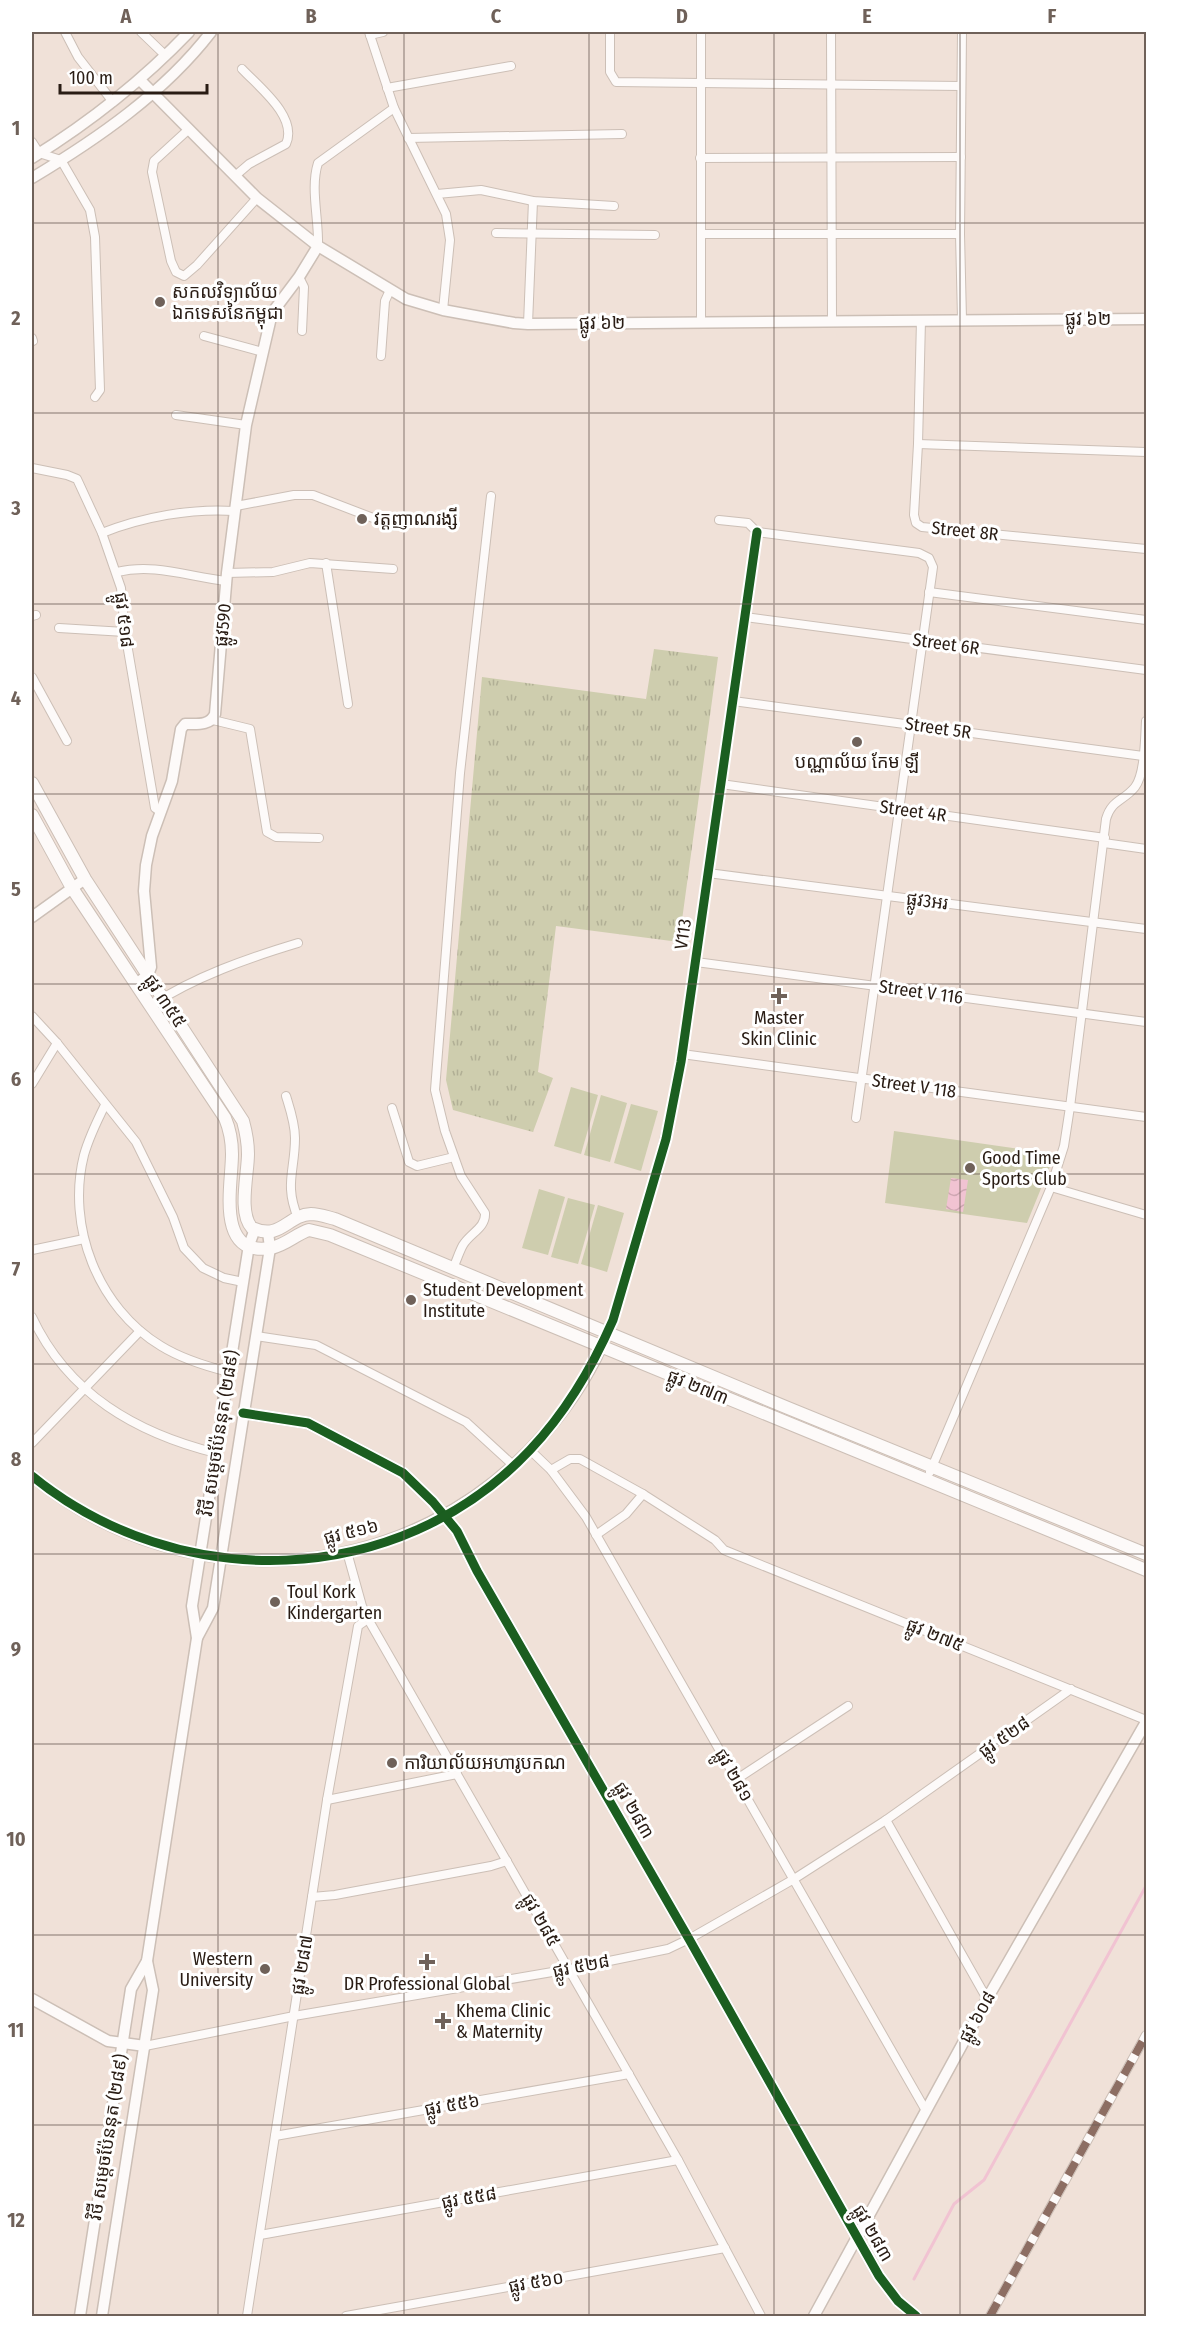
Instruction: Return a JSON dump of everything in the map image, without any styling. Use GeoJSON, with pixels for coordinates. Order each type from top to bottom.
{"type":"FeatureCollection","features":[{"type":"Feature","properties":{"kind":"main road","name":"ផ្លូវ ៣៥៥"},"geometry":{"type":"LineString","coordinates":[[32,783],[85,879],[243,1121],[248,1154],[245,1215],[248,1223],[255,1229]]}},
{"type":"Feature","properties":{"kind":"main road","name":"ផ្លូវ ៣៥៥"},"geometry":{"type":"LineString","coordinates":[[32,815],[72,888],[228,1125],[232,1153],[229,1217],[236,1235],[249,1245]]}},
{"type":"Feature","properties":{"kind":"main road","name":"ផ្លូវ ២៧៣"},"geometry":{"type":"LineString","coordinates":[[268,1232],[281,1229],[298,1218],[310,1214],[335,1219],[932,1467],[1146,1552]]}},
{"type":"Feature","properties":{"kind":"main road"},"geometry":{"type":"LineString","coordinates":[[255,1229],[268,1232]]}},
{"type":"Feature","properties":{"kind":"main road","name":"ផ្លូវ ២៧៣"},"geometry":{"type":"LineString","coordinates":[[270,1248],[291,1240],[303,1232],[318,1230],[1142,1569]]}},
{"type":"Feature","properties":{"kind":"main road"},"geometry":{"type":"LineString","coordinates":[[249,1245],[270,1248]]}},
{"type":"Feature","properties":{"kind":"main road"},"geometry":{"type":"LineString","coordinates":[[1026,1521],[1032,1508]]}},
{"type":"Feature","properties":{"kind":"street"},"geometry":{"type":"LineString","coordinates":[[65,32],[78,57],[113,102]]}},
{"type":"Feature","properties":{"kind":"street"},"geometry":{"type":"LineString","coordinates":[[141,32],[166,56]]}},
{"type":"Feature","properties":{"kind":"street"},"geometry":{"type":"LineString","coordinates":[[35,155],[113,102],[140,80],[189,32]]}},
{"type":"Feature","properties":{"kind":"street"},"geometry":{"type":"LineString","coordinates":[[32,178],[61,160],[152,93],[211,32]]}},
{"type":"Feature","properties":{"kind":"street"},"geometry":{"type":"LineString","coordinates":[[383,32],[369,33],[387,88],[408,138],[446,214],[450,240],[443,310]]}},
{"type":"Feature","properties":{"kind":"street"},"geometry":{"type":"LineString","coordinates":[[610,32],[610,72],[616,82],[961,86]]}},
{"type":"Feature","properties":{"kind":"street"},"geometry":{"type":"LineString","coordinates":[[700,32],[701,322]]}},
{"type":"Feature","properties":{"kind":"street"},"geometry":{"type":"LineString","coordinates":[[831,32],[832,320]]}},
{"type":"Feature","properties":{"kind":"street"},"geometry":{"type":"LineString","coordinates":[[962,32],[960,234],[962,320]]}},
{"type":"Feature","properties":{"kind":"street"},"geometry":{"type":"LineString","coordinates":[[387,88],[511,66]]}},
{"type":"Feature","properties":{"kind":"street"},"geometry":{"type":"LineString","coordinates":[[235,176],[249,164],[286,144],[290,132],[285,116],[242,69]]}},
{"type":"Feature","properties":{"kind":"street","name":"ផ្លូវ ៦២"},"geometry":{"type":"LineString","coordinates":[[140,80],[257,198],[318,246],[390,290],[424,306],[528,324],[1146,319]]}},
{"type":"Feature","properties":{"kind":"street"},"geometry":{"type":"LineString","coordinates":[[318,246],[319,226],[314,175],[318,163],[394,108]]}},
{"type":"Feature","properties":{"kind":"street"},"geometry":{"type":"LineString","coordinates":[[189,129],[154,161],[152,172],[176,272],[184,276],[197,265],[257,198]]}},
{"type":"Feature","properties":{"kind":"street"},"geometry":{"type":"LineString","coordinates":[[408,138],[622,134]]}},
{"type":"Feature","properties":{"kind":"street"},"geometry":{"type":"LineString","coordinates":[[32,142],[35,155]]}},
{"type":"Feature","properties":{"kind":"street"},"geometry":{"type":"LineString","coordinates":[[35,155],[61,160],[90,210],[95,237],[100,390],[95,397]]}},
{"type":"Feature","properties":{"kind":"street"},"geometry":{"type":"LineString","coordinates":[[700,158],[961,157]]}},
{"type":"Feature","properties":{"kind":"street"},"geometry":{"type":"LineString","coordinates":[[437,194],[481,190],[533,201],[614,207]]}},
{"type":"Feature","properties":{"kind":"street"},"geometry":{"type":"LineString","coordinates":[[528,324],[533,201]]}},
{"type":"Feature","properties":{"kind":"street"},"geometry":{"type":"LineString","coordinates":[[496,233],[655,235]]}},
{"type":"Feature","properties":{"kind":"street"},"geometry":{"type":"LineString","coordinates":[[700,234],[960,234]]}},
{"type":"Feature","properties":{"kind":"street","name":"ផ្លូវ590"},"geometry":{"type":"LineString","coordinates":[[213,720],[227,577],[246,425],[272,313],[299,277],[318,246]]}},
{"type":"Feature","properties":{"kind":"street"},"geometry":{"type":"LineString","coordinates":[[299,277],[304,287],[302,331]]}},
{"type":"Feature","properties":{"kind":"street"},"geometry":{"type":"LineString","coordinates":[[381,356],[385,301],[390,290]]}},
{"type":"Feature","properties":{"kind":"street","name":"Street 8R"},"geometry":{"type":"LineString","coordinates":[[921,320],[914,514],[916,523],[922,527],[1146,549]]}},
{"type":"Feature","properties":{"kind":"street"},"geometry":{"type":"LineString","coordinates":[[204,336],[263,352]]}},
{"type":"Feature","properties":{"kind":"street"},"geometry":{"type":"LineString","coordinates":[[176,415],[246,425]]}},
{"type":"Feature","properties":{"kind":"street"},"geometry":{"type":"LineString","coordinates":[[918,444],[1146,452]]}},
{"type":"Feature","properties":{"kind":"street","name":"ផ្លូវ ៥១៨"},"geometry":{"type":"LineString","coordinates":[[32,468],[77,479],[117,572],[155,808],[161,812]]}},
{"type":"Feature","properties":{"kind":"street"},"geometry":{"type":"LineString","coordinates":[[102,533],[119,526],[179,514],[235,509],[294,495],[314,495],[394,526]]}},
{"type":"Feature","properties":{"kind":"street"},"geometry":{"type":"LineString","coordinates":[[453,1268],[464,1243],[485,1219],[485,1213],[461,1176],[445,1131],[435,1090],[460,773],[491,496]]}},
{"type":"Feature","properties":{"kind":"street"},"geometry":{"type":"LineString","coordinates":[[719,520],[748,523],[757,532],[919,553],[929,558],[933,567],[856,1118]]}},
{"type":"Feature","properties":{"kind":"street","name":"V113"},"geometry":{"type":"LineString","coordinates":[[607,1333],[619,1304],[666,1139],[682,1054],[757,532]]}},
{"type":"Feature","properties":{"kind":"street"},"geometry":{"type":"LineString","coordinates":[[117,572],[131,569],[161,569],[227,577],[273,572],[310,562],[393,569]]}},
{"type":"Feature","properties":{"kind":"street"},"geometry":{"type":"LineString","coordinates":[[326,563],[348,704]]}},
{"type":"Feature","properties":{"kind":"street"},"geometry":{"type":"LineString","coordinates":[[929,592],[1146,620]]}},
{"type":"Feature","properties":{"kind":"street","name":"Street 6R"},"geometry":{"type":"LineString","coordinates":[[745,617],[1146,670]]}},
{"type":"Feature","properties":{"kind":"street"},"geometry":{"type":"LineString","coordinates":[[59,628],[125,632]]}},
{"type":"Feature","properties":{"kind":"street"},"geometry":{"type":"LineString","coordinates":[[33,682],[67,741]]}},
{"type":"Feature","properties":{"kind":"street","name":"Street 5R"},"geometry":{"type":"LineString","coordinates":[[733,701],[1143,756]]}},
{"type":"Feature","properties":{"kind":"street"},"geometry":{"type":"LineString","coordinates":[[136,984],[148,975],[151,967],[144,891],[152,836],[172,781],[183,726],[213,720],[250,729],[267,832],[276,837],[319,838]]}},
{"type":"Feature","properties":{"kind":"street"},"geometry":{"type":"LineString","coordinates":[[926,1480],[1051,1187],[1064,1146],[1109,808],[1136,786],[1140,777],[1146,721]]}},
{"type":"Feature","properties":{"kind":"street","name":"Street 4R"},"geometry":{"type":"LineString","coordinates":[[721,784],[1105,840],[1146,849]]}},
{"type":"Feature","properties":{"kind":"street","name":"ផ្លូវ3អរ"},"geometry":{"type":"LineString","coordinates":[[708,873],[1146,929]]}},
{"type":"Feature","properties":{"kind":"street"},"geometry":{"type":"LineString","coordinates":[[32,917],[85,879]]}},
{"type":"Feature","properties":{"kind":"street"},"geometry":{"type":"LineString","coordinates":[[150,1006],[163,997],[262,954],[298,943]]}},
{"type":"Feature","properties":{"kind":"street","name":"Street V 116"},"geometry":{"type":"LineString","coordinates":[[696,962],[1146,1022]]}},
{"type":"Feature","properties":{"kind":"street"},"geometry":{"type":"LineString","coordinates":[[32,1016],[57,1043],[136,1142],[173,1216],[184,1248],[203,1268],[224,1278],[243,1282]]}},
{"type":"Feature","properties":{"kind":"street"},"geometry":{"type":"LineString","coordinates":[[32,1084],[57,1043]]}},
{"type":"Feature","properties":{"kind":"street","name":"Street V 118"},"geometry":{"type":"LineString","coordinates":[[682,1054],[1146,1117]]}},
{"type":"Feature","properties":{"kind":"street"},"geometry":{"type":"LineString","coordinates":[[286,1096],[295,1138],[290,1194],[298,1218]]}},
{"type":"Feature","properties":{"kind":"street"},"geometry":{"type":"LineString","coordinates":[[105,1105],[84,1156],[79,1184],[79,1212],[84,1239],[96,1273],[115,1304],[140,1331],[160,1346],[204,1366],[229,1372]]}},
{"type":"Feature","properties":{"kind":"street"},"geometry":{"type":"LineString","coordinates":[[392,1108],[409,1162],[412,1165],[417,1166],[454,1157]]}},
{"type":"Feature","properties":{"kind":"street"},"geometry":{"type":"LineString","coordinates":[[1051,1187],[1146,1215]]}},
{"type":"Feature","properties":{"kind":"street","name":"វិថី សម្តេចប៉ែននុត (២៨៩)"},"geometry":{"type":"LineString","coordinates":[[102,2316],[153,1990],[147,1962],[196,1638],[192,1606],[249,1245],[255,1229]]}},
{"type":"Feature","properties":{"kind":"street","name":"វិថី សម្តេចប៉ែននុត (២៨៩)"},"geometry":{"type":"LineString","coordinates":[[196,1638],[213,1608],[270,1248],[268,1232]]}},
{"type":"Feature","properties":{"kind":"street"},"geometry":{"type":"LineString","coordinates":[[32,1250],[84,1239]]}},
{"type":"Feature","properties":{"kind":"street"},"geometry":{"type":"LineString","coordinates":[[32,1317],[58,1359],[84,1388],[113,1411],[145,1430],[180,1444],[216,1453]]}},
{"type":"Feature","properties":{"kind":"street"},"geometry":{"type":"LineString","coordinates":[[32,1443],[140,1331]]}},
{"type":"Feature","properties":{"kind":"street","name":"ផ្លូវ ៥១៦"},"geometry":{"type":"LineString","coordinates":[[32,1476],[55,1495],[97,1520],[139,1538],[200,1555],[284,1561],[347,1552],[399,1536],[444,1516],[514,1466],[557,1418],[602,1348],[607,1333]]}},
{"type":"Feature","properties":{"kind":"street"},"geometry":{"type":"LineString","coordinates":[[256,1336],[316,1345],[466,1422],[514,1466]]}},
{"type":"Feature","properties":{"kind":"street","name":"ផ្លូវ ២៨៣"},"geometry":{"type":"LineString","coordinates":[[243,1413],[308,1423],[403,1473],[457,1531],[477,1571],[689,1939],[857,2239],[879,2276],[898,2301],[916,2316]]}},
{"type":"Feature","properties":{"kind":"street","name":"ផ្លូវ ២៨១"},"geometry":{"type":"LineString","coordinates":[[530,1450],[551,1470],[586,1517],[926,2109]]}},
{"type":"Feature","properties":{"kind":"street","name":"ផ្លូវ ២៧៥"},"geometry":{"type":"LineString","coordinates":[[551,1470],[570,1459],[580,1460],[643,1494],[715,1540],[724,1550],[1146,1721]]}},
{"type":"Feature","properties":{"kind":"street"},"geometry":{"type":"LineString","coordinates":[[596,1534],[626,1514],[643,1494]]}},
{"type":"Feature","properties":{"kind":"street","name":"ផ្លូវ ២៨៥"},"geometry":{"type":"LineString","coordinates":[[347,1552],[362,1606],[368,1619],[678,2160],[761,2316]]}},
{"type":"Feature","properties":{"kind":"street"},"geometry":{"type":"LineString","coordinates":[[1142,1569],[1146,1552]]}},
{"type":"Feature","properties":{"kind":"street","name":"ផ្លូវ ២៨៧"},"geometry":{"type":"LineString","coordinates":[[247,2316],[327,1800],[358,1626],[368,1619]]}},
{"type":"Feature","properties":{"kind":"street","name":"ផ្លូវ ៥២៨"},"geometry":{"type":"LineString","coordinates":[[32,1999],[108,2041],[145,2046],[294,2016],[570,1969],[668,1949],[794,1879],[886,1821],[1071,1689]]}},
{"type":"Feature","properties":{"kind":"street"},"geometry":{"type":"LineString","coordinates":[[737,1779],[848,1706]]}},
{"type":"Feature","properties":{"kind":"street","name":"ផ្លូវ ៦០៨"},"geometry":{"type":"LineString","coordinates":[[814,2316],[987,1999],[1146,1721]]}},
{"type":"Feature","properties":{"kind":"street"},"geometry":{"type":"LineString","coordinates":[[327,1800],[457,1774]]}},
{"type":"Feature","properties":{"kind":"street"},"geometry":{"type":"LineString","coordinates":[[886,1821],[987,1999]]}},
{"type":"Feature","properties":{"kind":"street"},"geometry":{"type":"LineString","coordinates":[[312,1897],[347,1893],[507,1861]]}},
{"type":"Feature","properties":{"kind":"street","name":"វិថី សម្តេចប៉ែននុត (២៨៩)"},"geometry":{"type":"LineString","coordinates":[[80,2316],[131,1989],[147,1962]]}},
{"type":"Feature","properties":{"kind":"street"},"geometry":{"type":"LineString","coordinates":[[990,2316],[1146,2035]]}},
{"type":"Feature","properties":{"kind":"street","name":"ផ្លូវ ៥៥៦"},"geometry":{"type":"LineString","coordinates":[[275,2136],[629,2074]]}},
{"type":"Feature","properties":{"kind":"street","name":"ផ្លូវ ៥៥៨"},"geometry":{"type":"LineString","coordinates":[[260,2235],[678,2160]]}},
{"type":"Feature","properties":{"kind":"street","name":"ផ្លូវ ៥៦០"},"geometry":{"type":"LineString","coordinates":[[346,2316],[725,2248]]}},
{"type":"Feature","properties":{"kind":"green space"},"geometry":{"type":"Polygon","coordinates":[[[654,649],[718,657],[679,942],[556,926],[538,1072],[553,1078],[533,1132],[453,1110],[446,1080],[482,677],[646,699],[654,649]]]}},
{"type":"Feature","properties":{"kind":"green space"},"geometry":{"type":"Polygon","coordinates":[[[571,1087],[598,1095],[581,1154],[554,1146],[571,1087]]]}},
{"type":"Feature","properties":{"kind":"green space"},"geometry":{"type":"Polygon","coordinates":[[[601,1095],[627,1103],[610,1162],[584,1155],[601,1095]]]}},
{"type":"Feature","properties":{"kind":"green space"},"geometry":{"type":"Polygon","coordinates":[[[631,1104],[658,1111],[641,1171],[614,1163],[631,1104]]]}},
{"type":"Feature","properties":{"kind":"green space","name":"Good Time Sports Club"},"geometry":{"type":"Polygon","coordinates":[[[894,1131],[1055,1154],[1027,1223],[885,1203],[894,1131]]]}},
{"type":"Feature","properties":{"kind":"green space"},"geometry":{"type":"Polygon","coordinates":[[[539,1189],[565,1197],[548,1255],[522,1248],[539,1189]]]}},
{"type":"Feature","properties":{"kind":"green space"},"geometry":{"type":"Polygon","coordinates":[[[568,1198],[595,1205],[578,1264],[551,1257],[568,1198]]]}},
{"type":"Feature","properties":{"kind":"green space"},"geometry":{"type":"Polygon","coordinates":[[[598,1205],[624,1213],[607,1272],[581,1264],[598,1205]]]}},
{"type":"Feature","properties":{"kind":"water"},"geometry":{"type":"Polygon","coordinates":[[[951,1178],[968,1180],[963,1212],[946,1209],[951,1178]]]}},
{"type":"Feature","properties":{"kind":"waterway"},"geometry":{"type":"LineString","coordinates":[[914,2279],[954,2204],[984,2180],[1146,1886]]}},
{"type":"Feature","properties":{"kind":"marked path"},"geometry":{"type":"LineString","coordinates":[[990,2316],[1146,2035]]}},
{"type":"Feature","properties":{"kind":"cycle path"},"geometry":{"type":"LineString","coordinates":[[32,1476],[90,1515],[153,1542],[219,1557],[286,1560],[353,1551],[417,1530],[477,1496],[530,1450],[567,1405],[587,1372],[613,1320],[666,1139],[681,1062],[757,532]]}},
{"type":"Feature","properties":{"kind":"cycle path"},"geometry":{"type":"LineString","coordinates":[[243,1413],[308,1423],[403,1473],[433,1502],[457,1531],[477,1571],[689,1939],[879,2276],[898,2301],[916,2316]]}},
{"type":"Feature","properties":{"kind":"place","name":"សកលវិទ្យាល័យ ឯកទេសនៃកម្ពុជា"},"geometry":{"type":"Point","coordinates":[160,302]}},
{"type":"Feature","properties":{"kind":"place","name":"វត្តញាណរង្សី"},"geometry":{"type":"Point","coordinates":[362,519]}},
{"type":"Feature","properties":{"kind":"place","name":"បណ្ណាល័យ កែម ឡី"},"geometry":{"type":"Point","coordinates":[857,742]}},
{"type":"Feature","properties":{"kind":"place","name":"Master Skin Clinic"},"geometry":{"type":"Point","coordinates":[779,996]}},
{"type":"Feature","properties":{"kind":"place","name":"Good Time Sports Club"},"geometry":{"type":"Point","coordinates":[970,1168]}},
{"type":"Feature","properties":{"kind":"place","name":"Student Development Institute"},"geometry":{"type":"Point","coordinates":[411,1300]}},
{"type":"Feature","properties":{"kind":"place","name":"Toul Kork Kindergarten"},"geometry":{"type":"Point","coordinates":[275,1602]}},
{"type":"Feature","properties":{"kind":"place","name":"ការិយាល័យអហារូបកណ"},"geometry":{"type":"Point","coordinates":[392,1763]}},
{"type":"Feature","properties":{"kind":"place","name":"DR Professional Global"},"geometry":{"type":"Point","coordinates":[427,1962]}},
{"type":"Feature","properties":{"kind":"place","name":"Western University"},"geometry":{"type":"Point","coordinates":[265,1969]}},
{"type":"Feature","properties":{"kind":"place","name":"Khema Clinic & Maternity"},"geometry":{"type":"Point","coordinates":[443,2021]}}]}
